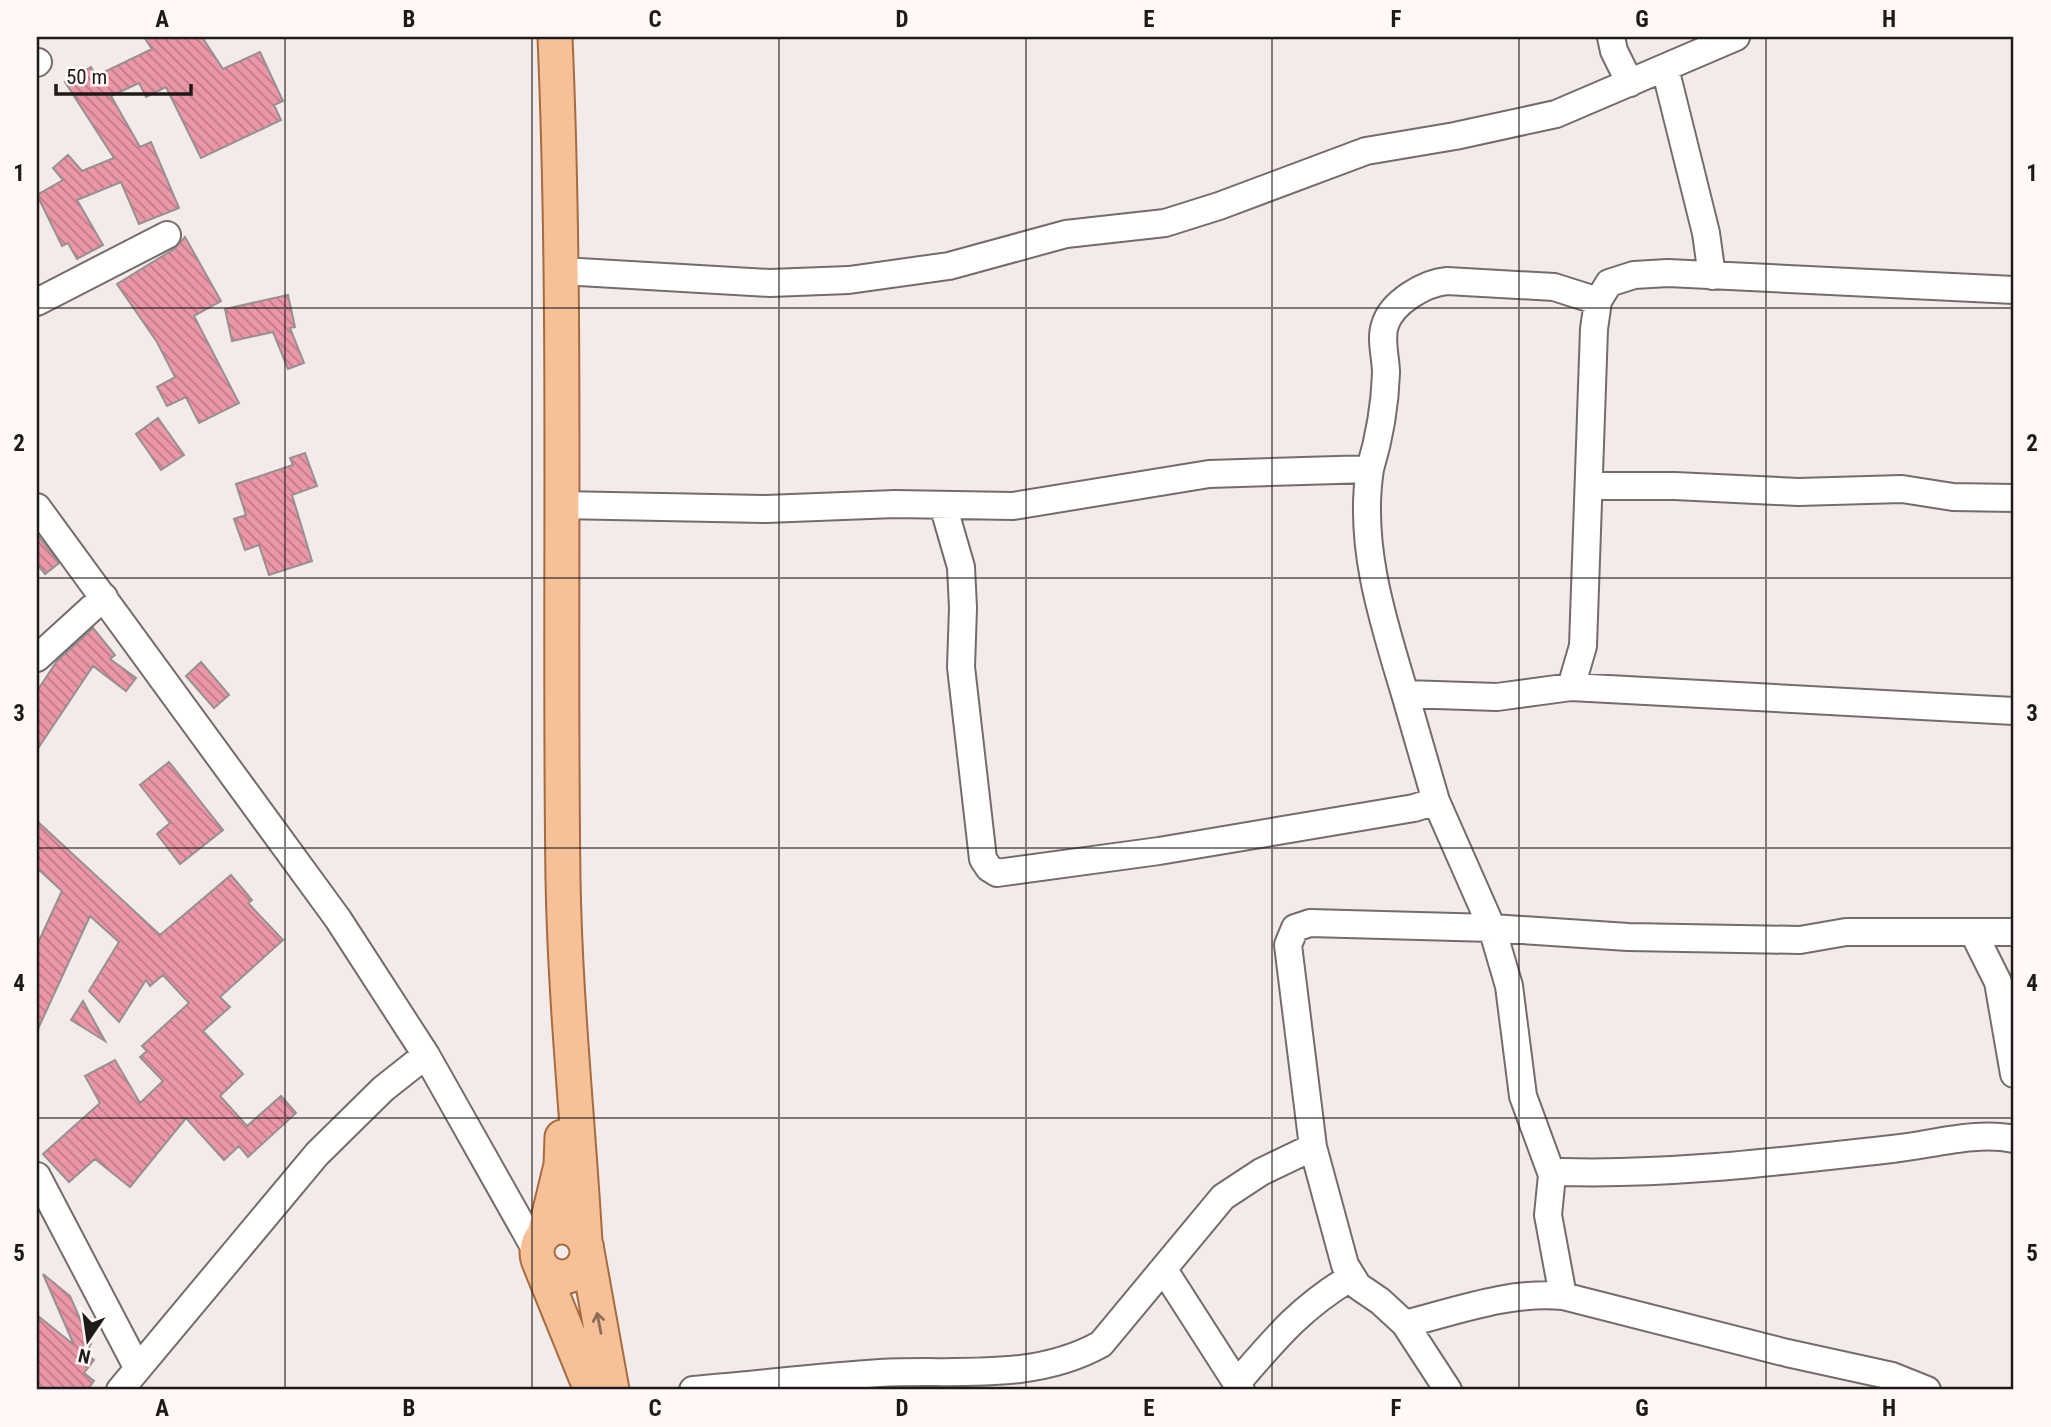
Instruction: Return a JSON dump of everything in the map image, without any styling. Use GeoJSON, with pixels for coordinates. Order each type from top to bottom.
{"type":"FeatureCollection","features":[{"type":"Feature","properties":{"kind":"main road"},"geometry":{"type":"LineString","coordinates":[[536,37],[544,271],[541,506],[545,881],[562,1106],[558,1241],[591,1390]]}},
{"type":"Feature","properties":{"kind":"main road"},"geometry":{"type":"LineString","coordinates":[[555,37],[562,271],[564,880],[571,1060],[558,1241],[612,1390]]}},
{"type":"Feature","properties":{"kind":"street"},"geometry":{"type":"LineString","coordinates":[[1611,37],[1614,51],[1630,83]]}},
{"type":"Feature","properties":{"kind":"street"},"geometry":{"type":"LineString","coordinates":[[562,271],[770,283],[849,280],[949,266],[1066,234],[1165,223],[1219,206],[1366,151],[1455,136],[1556,114],[1736,37]]}},
{"type":"Feature","properties":{"kind":"street"},"geometry":{"type":"LineString","coordinates":[[1665,68],[1706,233],[1712,276]]}},
{"type":"Feature","properties":{"kind":"street"},"geometry":{"type":"LineString","coordinates":[[37,302],[167,235]]}},
{"type":"Feature","properties":{"kind":"street"},"geometry":{"type":"LineString","coordinates":[[1570,687],[1583,646],[1594,330],[1598,301],[1609,283],[1634,275],[1712,276],[2014,290]]}},
{"type":"Feature","properties":{"kind":"street"},"geometry":{"type":"LineString","coordinates":[[1563,1296],[1548,1215],[1552,1175],[1523,1096],[1515,1050],[1510,986],[1492,928],[1436,801],[1375,593],[1366,501],[1380,427],[1386,374],[1384,327],[1392,309],[1432,282],[1447,281],[1554,287],[1598,301]]}},
{"type":"Feature","properties":{"kind":"street"},"geometry":{"type":"LineString","coordinates":[[561,505],[766,509],[1013,506],[1209,474],[1370,469]]}},
{"type":"Feature","properties":{"kind":"street"},"geometry":{"type":"LineString","coordinates":[[1589,486],[1675,486],[1798,492],[1902,489],[1953,497],[2014,498]]}},
{"type":"Feature","properties":{"kind":"street"},"geometry":{"type":"LineString","coordinates":[[943,505],[961,567],[961,667],[983,859],[989,868],[998,873],[1159,851],[1414,808],[1436,801]]}},
{"type":"Feature","properties":{"kind":"street"},"geometry":{"type":"LineString","coordinates":[[37,507],[338,919],[426,1055],[507,1202],[558,1241]]}},
{"type":"Feature","properties":{"kind":"street"},"geometry":{"type":"LineString","coordinates":[[37,658],[104,597]]}},
{"type":"Feature","properties":{"kind":"street"},"geometry":{"type":"LineString","coordinates":[[1405,694],[1497,696],[1570,687],[2014,711]]}},
{"type":"Feature","properties":{"kind":"street"},"geometry":{"type":"LineString","coordinates":[[1448,1390],[1405,1324],[1350,1278],[1313,1147],[1288,945],[1295,928],[1310,923],[1492,928],[1628,937],[1800,940],[1846,932],[2014,932]]}},
{"type":"Feature","properties":{"kind":"street"},"geometry":{"type":"LineString","coordinates":[[1973,932],[1998,982],[2014,1074]]}},
{"type":"Feature","properties":{"kind":"street"},"geometry":{"type":"LineString","coordinates":[[120,1390],[317,1154],[383,1089],[426,1055]]}},
{"type":"Feature","properties":{"kind":"street"},"geometry":{"type":"LineString","coordinates":[[1552,1175],[1562,1172],[1633,1174],[1759,1165],[1956,1140],[2014,1136]]}},
{"type":"Feature","properties":{"kind":"street"},"geometry":{"type":"LineString","coordinates":[[693,1390],[881,1373],[1032,1369],[1078,1357],[1101,1344],[1223,1198],[1261,1172],[1313,1147]]}},
{"type":"Feature","properties":{"kind":"street"},"geometry":{"type":"LineString","coordinates":[[37,1176],[137,1367]]}},
{"type":"Feature","properties":{"kind":"street"},"geometry":{"type":"LineString","coordinates":[[507,1202],[558,1241]]}},
{"type":"Feature","properties":{"kind":"street"},"geometry":{"type":"LineString","coordinates":[[1164,1270],[1239,1386],[1293,1318],[1319,1297],[1350,1278]]}},
{"type":"Feature","properties":{"kind":"street"},"geometry":{"type":"LineString","coordinates":[[1405,1324],[1536,1293],[1563,1296],[1787,1353],[1892,1376],[1927,1390]]}},
{"type":"Feature","properties":{"kind":"building"},"geometry":{"type":"Polygon","coordinates":[[[144,37],[202,37],[223,69],[260,52],[283,101],[274,105],[281,120],[201,158],[166,87],[146,97],[139,83],[111,96],[140,147],[151,142],[179,208],[139,224],[121,182],[77,200],[103,245],[77,259],[68,243],[62,246],[37,195],[63,180],[53,168],[68,155],[82,171],[114,158],[65,82],[91,67],[96,76],[152,49],[144,37]]]}},
{"type":"Feature","properties":{"kind":"building"},"geometry":{"type":"Polygon","coordinates":[[[185,237],[221,301],[194,316],[239,403],[199,423],[186,397],[167,406],[157,387],[175,377],[157,342],[117,284],[174,249],[185,237]]]}},
{"type":"Feature","properties":{"kind":"building"},"geometry":{"type":"Polygon","coordinates":[[[288,295],[295,327],[290,328],[304,363],[288,369],[273,332],[232,341],[225,309],[288,295]]]}},
{"type":"Feature","properties":{"kind":"building"},"geometry":{"type":"Polygon","coordinates":[[[158,418],[184,455],[161,470],[136,434],[158,418]]]}},
{"type":"Feature","properties":{"kind":"building"},"geometry":{"type":"Polygon","coordinates":[[[305,453],[317,486],[292,495],[312,561],[269,575],[259,545],[245,550],[234,519],[246,515],[236,484],[293,465],[290,458],[305,453]]]}},
{"type":"Feature","properties":{"kind":"building"},"geometry":{"type":"Polygon","coordinates":[[[37,534],[59,563],[45,574],[37,564],[37,534]]]}},
{"type":"Feature","properties":{"kind":"building"},"geometry":{"type":"Polygon","coordinates":[[[93,628],[115,655],[110,659],[136,678],[126,691],[93,666],[37,750],[37,691],[57,661],[93,628]]]}},
{"type":"Feature","properties":{"kind":"building"},"geometry":{"type":"Polygon","coordinates":[[[201,662],[229,695],[214,708],[186,676],[201,662]]]}},
{"type":"Feature","properties":{"kind":"building"},"geometry":{"type":"Polygon","coordinates":[[[169,762],[223,830],[180,864],[157,834],[170,823],[140,785],[169,762]]]}},
{"type":"Feature","properties":{"kind":"building"},"geometry":{"type":"Polygon","coordinates":[[[37,821],[160,935],[231,875],[252,900],[248,903],[283,940],[220,997],[230,1007],[203,1031],[243,1074],[220,1096],[247,1126],[281,1096],[296,1113],[248,1157],[239,1146],[224,1160],[186,1118],[130,1187],[95,1159],[69,1182],[43,1154],[100,1103],[85,1076],[115,1060],[140,1103],[163,1081],[140,1057],[147,1051],[142,1046],[189,1003],[163,975],[150,986],[146,980],[119,1022],[89,991],[119,942],[90,916],[37,1031],[37,945],[62,891],[37,868],[37,821]]]}},
{"type":"Feature","properties":{"kind":"building"},"geometry":{"type":"Polygon","coordinates":[[[83,1001],[105,1041],[71,1020],[83,1001]]]}},
{"type":"Feature","properties":{"kind":"building"},"geometry":{"type":"Polygon","coordinates":[[[43,1274],[70,1296],[91,1344],[85,1353],[94,1360],[84,1373],[94,1381],[87,1390],[37,1390],[37,1315],[74,1345],[43,1274]]]}}]}
